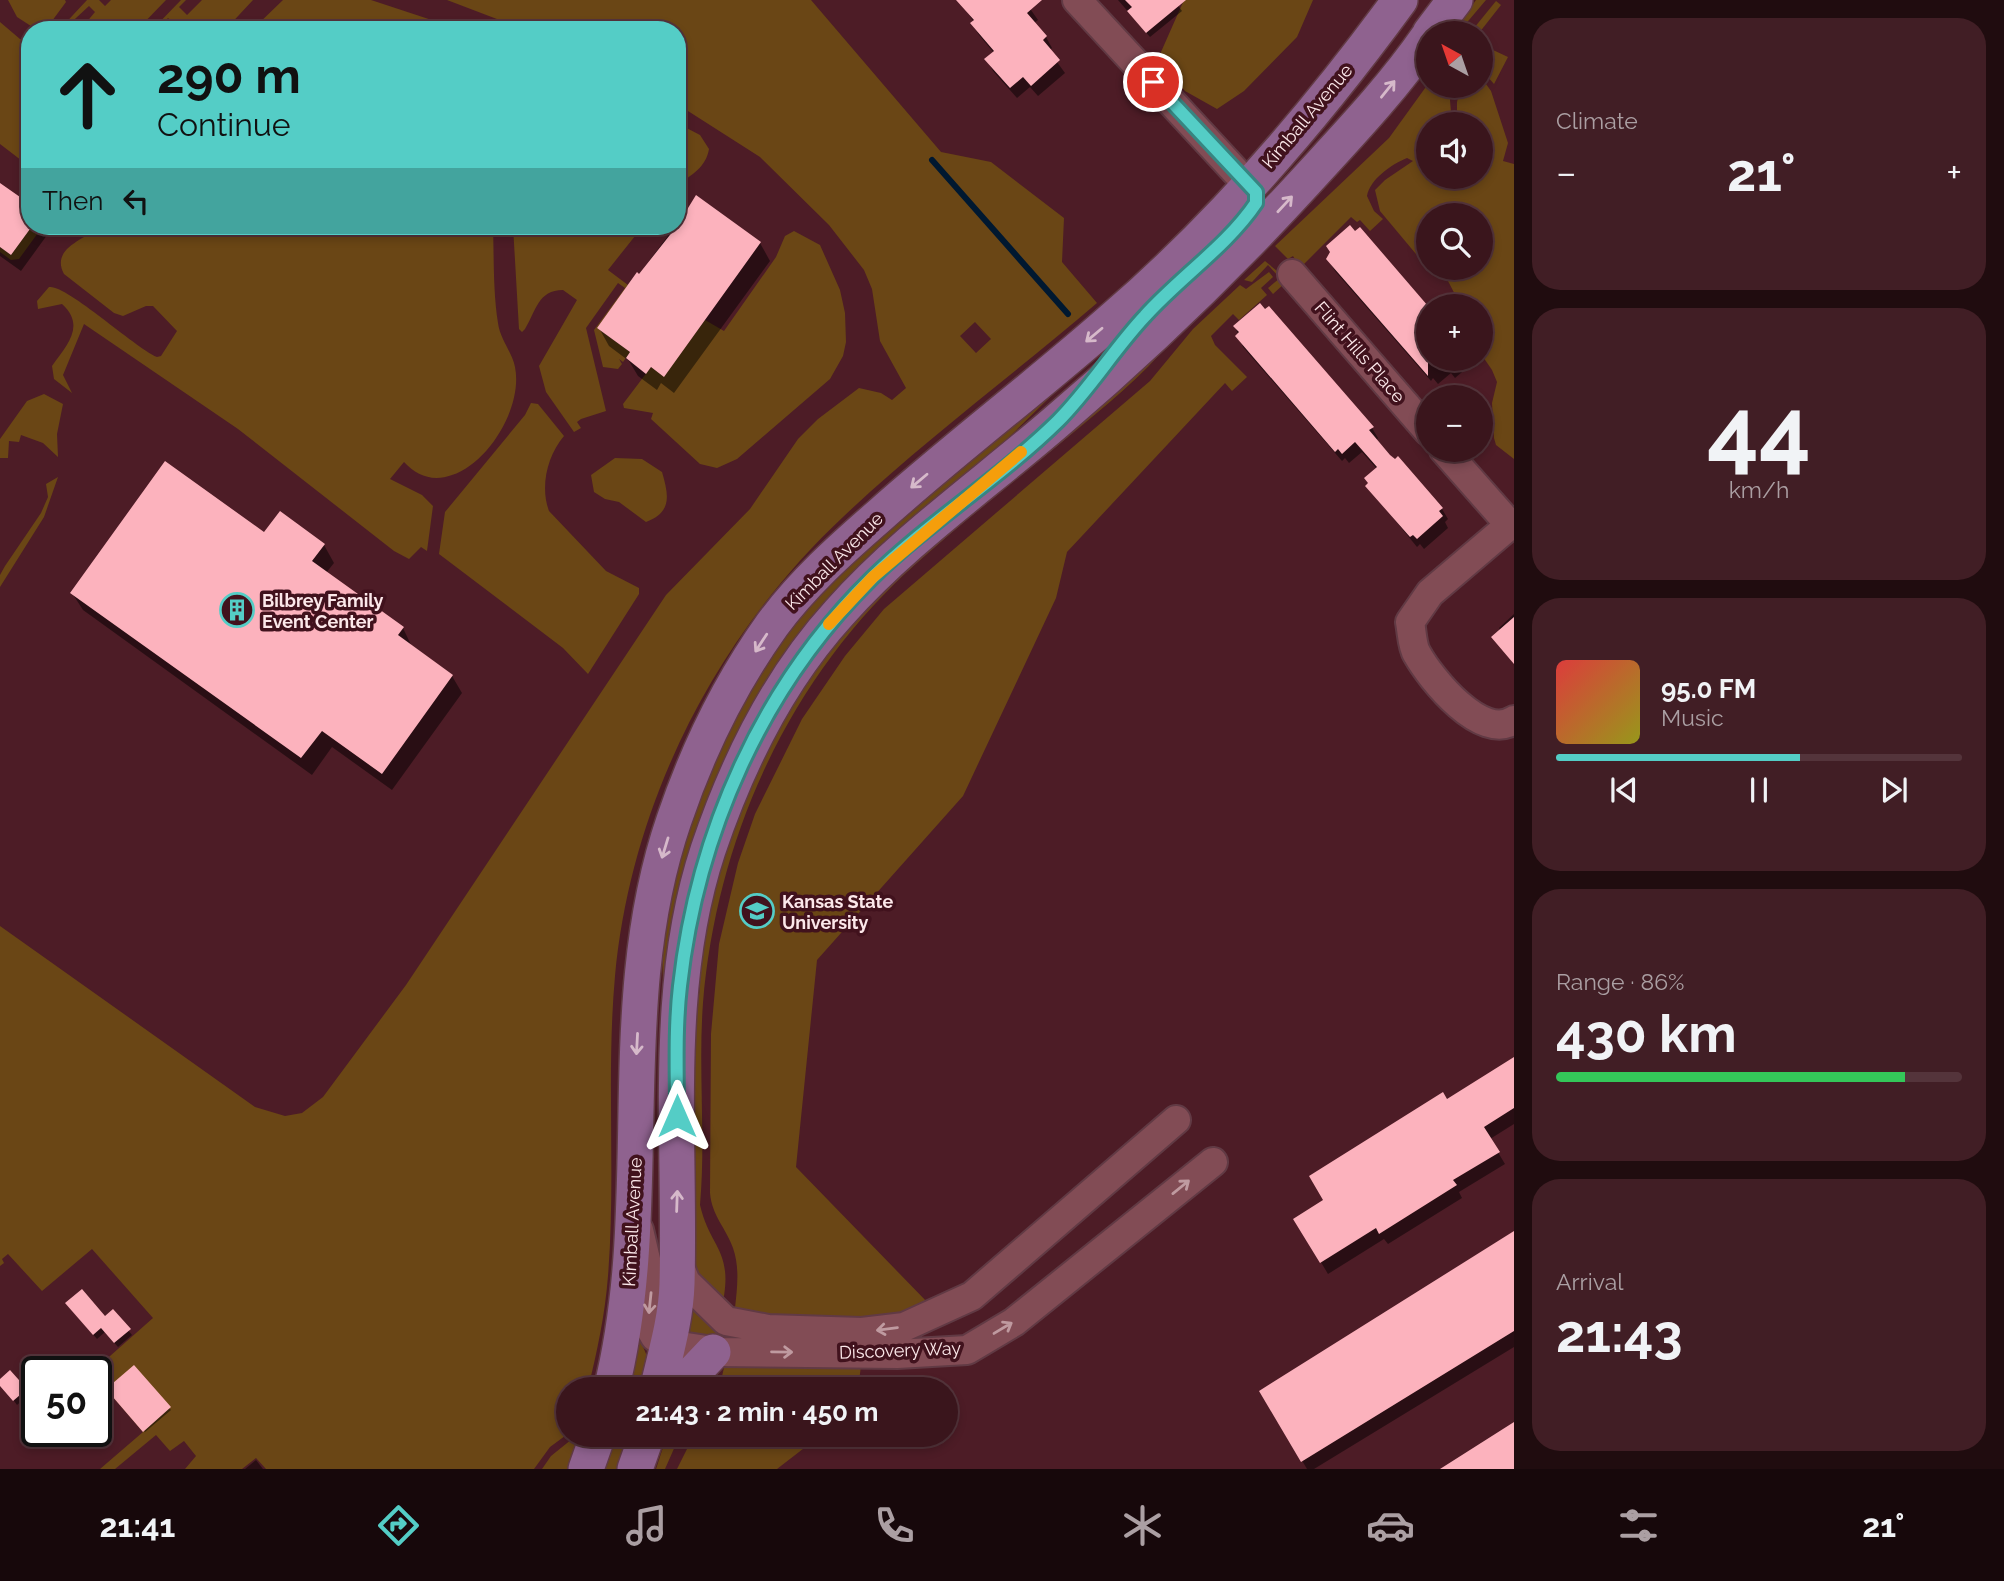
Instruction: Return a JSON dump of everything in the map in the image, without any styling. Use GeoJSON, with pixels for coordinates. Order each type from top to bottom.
{"type":"FeatureCollection","features":[{"type":"Feature","properties":{"kind":"main road","name":"Kimball Avenue"},"geometry":{"type":"LineString","coordinates":[[614,1377],[626,1317],[635,1213],[636,1067],[644,935],[672,825],[697,762],[730,693],[773,624],[852,540],[1114,318],[1249,186],[1400,0]]}},
{"type":"Feature","properties":{"kind":"main road"},"geometry":{"type":"LineString","coordinates":[[1439,21],[1455,0]]}},
{"type":"Feature","properties":{"kind":"main road"},"geometry":{"type":"LineString","coordinates":[[660,1377],[677,1287],[680,988],[695,893],[725,804],[747,752],[800,662],[836,615],[924,531],[1058,420],[1177,313],[1255,236],[1378,101],[1416,52]]}},
{"type":"Feature","properties":{"kind":"main road"},"geometry":{"type":"LineString","coordinates":[[1058,420],[1146,315],[1250,212],[1256,203],[1256,192],[1249,186]]}},
{"type":"Feature","properties":{"kind":"main road"},"geometry":{"type":"LineString","coordinates":[[689,1377],[713,1352]]}},
{"type":"Feature","properties":{"kind":"main road"},"geometry":{"type":"LineString","coordinates":[[586,1469],[594,1447]]}},
{"type":"Feature","properties":{"kind":"street"},"geometry":{"type":"LineString","coordinates":[[1077,0],[1249,186]]}},
{"type":"Feature","properties":{"kind":"street","name":"Flint Hills Place"},"geometry":{"type":"LineString","coordinates":[[1292,274],[1416,417]]}},
{"type":"Feature","properties":{"kind":"street"},"geometry":{"type":"LineString","coordinates":[[1454,462],[1510,526],[1430,593],[1410,622],[1415,653],[1466,714],[1485,723],[1509,723],[1514,720]]}},
{"type":"Feature","properties":{"kind":"street","name":"Discovery Way"},"geometry":{"type":"LineString","coordinates":[[676,1256],[686,1282],[726,1321],[768,1329],[862,1332],[904,1327],[972,1296],[1176,1121]]}},
{"type":"Feature","properties":{"kind":"street","name":"Discovery Way"},"geometry":{"type":"LineString","coordinates":[[667,1344],[713,1352],[897,1354],[967,1350],[1014,1322],[1213,1161]]}},
{"type":"Feature","properties":{"kind":"street"},"geometry":{"type":"LineString","coordinates":[[635,1213],[652,1285],[648,1325],[655,1337],[667,1344]]}},
{"type":"Feature","properties":{"kind":"street"},"geometry":{"type":"LineString","coordinates":[[897,1354],[933,1336],[958,1315],[972,1296]]}},
{"type":"Feature","properties":{"kind":"shaded area"},"geometry":{"type":"Polygon","coordinates":[[[8,0],[66,2],[52,21],[23,21],[17,17],[8,0]]]}},
{"type":"Feature","properties":{"kind":"shaded area"},"geometry":{"type":"Polygon","coordinates":[[[87,0],[99,0],[105,6],[111,0],[166,0],[146,21],[88,21],[95,12],[89,6],[73,21],[67,21],[87,0]]]}},
{"type":"Feature","properties":{"kind":"shaded area"},"geometry":{"type":"Polygon","coordinates":[[[181,0],[186,0],[179,7],[187,15],[202,0],[253,0],[233,21],[171,21],[168,18],[161,21],[181,0]]]}},
{"type":"Feature","properties":{"kind":"shaded area"},"geometry":{"type":"Polygon","coordinates":[[[283,0],[371,0],[435,21],[261,21],[283,0]]]}},
{"type":"Feature","properties":{"kind":"shaded area"},"geometry":{"type":"Polygon","coordinates":[[[447,0],[811,0],[941,152],[991,162],[1064,218],[1062,262],[1097,303],[873,489],[797,564],[756,615],[719,669],[687,726],[661,786],[640,848],[624,911],[612,1014],[610,1239],[607,1291],[600,1333],[591,1377],[556,1377],[556,1443],[534,1469],[266,1469],[256,1458],[242,1469],[185,1469],[196,1456],[184,1441],[170,1451],[156,1435],[115,1469],[100,1469],[143,1432],[112,1396],[110,1356],[153,1318],[92,1249],[42,1291],[8,1254],[2,1259],[4,1263],[0,1266],[0,926],[255,1107],[285,1116],[302,1113],[323,1097],[406,985],[666,595],[750,509],[798,439],[818,419],[859,388],[881,393],[892,400],[906,388],[880,341],[872,289],[864,270],[829,225],[760,157],[686,110],[686,21],[502,21],[447,0]],[[975,322],[960,336],[976,353],[991,339],[975,322]]]}},
{"type":"Feature","properties":{"kind":"shaded area"},"geometry":{"type":"Polygon","coordinates":[[[1184,0],[1313,0],[1297,37],[1244,91],[1217,109],[1185,91],[1157,61],[1184,0]]]}},
{"type":"Feature","properties":{"kind":"shaded area"},"geometry":{"type":"Polygon","coordinates":[[[1476,0],[1486,0],[1468,21],[1461,21],[1476,0]]]}},
{"type":"Feature","properties":{"kind":"shaded area"},"geometry":{"type":"Polygon","coordinates":[[[1496,1],[1501,5],[1488,21],[1480,21],[1496,1]]]}},
{"type":"Feature","properties":{"kind":"shaded area"},"geometry":{"type":"Polygon","coordinates":[[[0,22],[21,39],[21,160],[0,144],[0,22]]]}},
{"type":"Feature","properties":{"kind":"shaded area"},"geometry":{"type":"Polygon","coordinates":[[[1493,50],[1508,57],[1493,83],[1493,50]]]}},
{"type":"Feature","properties":{"kind":"shaded area"},"geometry":{"type":"Polygon","coordinates":[[[1493,97],[1508,143],[1503,161],[1514,164],[1514,459],[1496,445],[1494,438],[1493,399],[1497,382],[1492,371],[1493,294],[1455,294],[1446,280],[1493,280],[1493,203],[1416,203],[1416,254],[1380,211],[1375,190],[1413,161],[1407,158],[1382,173],[1372,184],[1367,196],[1374,211],[1383,219],[1370,231],[1360,220],[1357,222],[1351,217],[1299,269],[1292,264],[1296,261],[1293,256],[1288,259],[1275,246],[1389,138],[1418,98],[1450,98],[1451,112],[1416,112],[1416,189],[1493,189],[1493,112],[1457,112],[1458,98],[1493,97]]]}},
{"type":"Feature","properties":{"kind":"shaded area"},"geometry":{"type":"Polygon","coordinates":[[[686,128],[700,135],[709,149],[702,166],[686,179],[686,128]]]}},
{"type":"Feature","properties":{"kind":"shaded area"},"geometry":{"type":"Polygon","coordinates":[[[794,231],[820,245],[840,290],[845,313],[846,342],[843,356],[830,379],[737,459],[717,468],[700,464],[651,419],[653,413],[624,408],[623,404],[651,367],[664,376],[705,320],[724,331],[776,257],[785,236],[794,231]]]}},
{"type":"Feature","properties":{"kind":"shaded area"},"geometry":{"type":"Polygon","coordinates":[[[25,235],[36,235],[19,259],[11,260],[0,252],[0,247],[11,255],[25,235]]]}},
{"type":"Feature","properties":{"kind":"shaded area"},"geometry":{"type":"Polygon","coordinates":[[[87,235],[493,235],[496,311],[499,329],[515,367],[514,399],[490,446],[466,469],[445,477],[432,478],[414,471],[404,462],[390,479],[422,495],[433,506],[427,551],[421,547],[409,559],[394,551],[238,429],[84,324],[63,375],[72,393],[54,379],[52,366],[72,335],[73,320],[62,304],[38,309],[37,301],[49,287],[70,295],[157,357],[161,356],[177,331],[153,306],[146,306],[123,316],[114,313],[64,274],[62,257],[72,245],[87,235]]]}},
{"type":"Feature","properties":{"kind":"shaded area"},"geometry":{"type":"Polygon","coordinates":[[[514,235],[636,235],[608,270],[628,285],[597,328],[630,352],[623,362],[619,359],[622,364],[618,369],[603,367],[594,330],[625,288],[618,283],[586,328],[606,411],[581,419],[577,422],[581,428],[574,432],[546,392],[539,366],[577,300],[563,290],[548,294],[539,303],[525,329],[522,332],[519,329],[514,235]]]}},
{"type":"Feature","properties":{"kind":"shaded area"},"geometry":{"type":"Polygon","coordinates":[[[1265,261],[1283,276],[1285,283],[1273,294],[1268,288],[1280,278],[1268,265],[1252,282],[1244,280],[1265,261]]]}},
{"type":"Feature","properties":{"kind":"shaded area"},"geometry":{"type":"Polygon","coordinates":[[[1269,272],[1273,277],[1261,288],[1267,295],[1239,320],[1233,314],[1211,336],[1215,345],[1247,377],[1232,391],[1225,383],[1067,552],[1056,598],[963,796],[817,960],[796,1167],[929,1304],[894,1318],[760,1318],[759,1312],[751,1310],[750,1315],[735,1308],[737,1263],[730,1241],[713,1208],[710,1193],[711,1034],[719,944],[738,863],[755,814],[802,719],[845,656],[884,609],[1150,381],[1193,329],[1240,285],[1246,289],[1269,272]]]}},
{"type":"Feature","properties":{"kind":"shaded area"},"geometry":{"type":"Polygon","coordinates":[[[1172,340],[1123,391],[936,546],[873,606],[833,655],[798,706],[768,762],[744,819],[725,879],[711,940],[703,1003],[700,1205],[723,1260],[723,1302],[702,1281],[694,1265],[690,1184],[696,995],[699,995],[700,986],[697,985],[703,919],[759,753],[848,620],[1172,340]]]}},
{"type":"Feature","properties":{"kind":"shaded area"},"geometry":{"type":"Polygon","coordinates":[[[1083,365],[801,640],[670,984],[663,983],[661,922],[677,842],[740,699],[818,589],[1083,365]]]}},
{"type":"Feature","properties":{"kind":"shaded area"},"geometry":{"type":"Polygon","coordinates":[[[44,394],[63,404],[57,434],[58,457],[43,443],[21,435],[19,442],[9,441],[8,458],[0,458],[0,439],[27,401],[44,394]]]}},
{"type":"Feature","properties":{"kind":"shaded area"},"geometry":{"type":"Polygon","coordinates":[[[531,403],[538,404],[564,436],[549,462],[545,482],[549,511],[606,571],[639,588],[639,594],[588,674],[563,648],[439,554],[445,512],[525,415],[531,403]]]}},
{"type":"Feature","properties":{"kind":"shaded area"},"geometry":{"type":"Polygon","coordinates":[[[615,458],[642,459],[662,472],[666,502],[654,518],[646,522],[619,502],[605,499],[594,492],[591,475],[615,458]]]}},
{"type":"Feature","properties":{"kind":"shaded area"},"geometry":{"type":"Polygon","coordinates":[[[58,477],[44,517],[0,587],[0,575],[41,513],[48,497],[46,484],[58,477]]]}},
{"type":"Feature","properties":{"kind":"shaded area"},"geometry":{"type":"Polygon","coordinates":[[[690,1302],[720,1327],[718,1338],[693,1337],[686,1331],[690,1302]]]}},
{"type":"Feature","properties":{"kind":"shaded area"},"geometry":{"type":"Polygon","coordinates":[[[637,1332],[651,1366],[649,1377],[626,1377],[637,1332]]]}},
{"type":"Feature","properties":{"kind":"shaded area"},"geometry":{"type":"Polygon","coordinates":[[[725,1363],[861,1366],[860,1377],[722,1377],[725,1363]]]}},
{"type":"Feature","properties":{"kind":"shaded area"},"geometry":{"type":"Polygon","coordinates":[[[562,1447],[580,1447],[571,1469],[542,1469],[551,1456],[562,1447]]]}},
{"type":"Feature","properties":{"kind":"shaded area"},"geometry":{"type":"Polygon","coordinates":[[[606,1447],[629,1447],[621,1469],[598,1469],[606,1447]]]}},
{"type":"Feature","properties":{"kind":"shaded area"},"geometry":{"type":"Polygon","coordinates":[[[663,1447],[675,1447],[665,1469],[656,1469],[663,1447]]]}},
{"type":"Feature","properties":{"kind":"shaded area"},"geometry":{"type":"Polygon","coordinates":[[[688,1447],[805,1447],[777,1469],[677,1469],[688,1447]]]}},
{"type":"Feature","properties":{"kind":"building"},"geometry":{"type":"Polygon","coordinates":[[[956,0],[1042,0],[1027,13],[1047,36],[1043,40],[1060,60],[1031,86],[1023,77],[1010,88],[984,59],[994,51],[970,23],[974,20],[956,0]]]}},
{"type":"Feature","properties":{"kind":"building"},"geometry":{"type":"Polygon","coordinates":[[[1125,0],[1186,0],[1146,33],[1127,11],[1132,7],[1125,0]]]}},
{"type":"Feature","properties":{"kind":"building"},"geometry":{"type":"Polygon","coordinates":[[[0,183],[21,198],[21,235],[26,235],[11,255],[0,247],[0,183]]]}},
{"type":"Feature","properties":{"kind":"building"},"geometry":{"type":"Polygon","coordinates":[[[696,195],[761,242],[664,377],[651,367],[646,374],[626,358],[630,352],[597,328],[637,272],[639,274],[670,235],[686,235],[686,211],[696,195]]]}},
{"type":"Feature","properties":{"kind":"building"},"geometry":{"type":"Polygon","coordinates":[[[1350,225],[1355,231],[1360,227],[1418,294],[1416,362],[1326,259],[1330,252],[1326,246],[1350,225]]]}},
{"type":"Feature","properties":{"kind":"building"},"geometry":{"type":"Polygon","coordinates":[[[1260,303],[1265,309],[1269,306],[1374,427],[1369,430],[1390,455],[1395,459],[1398,456],[1443,508],[1439,511],[1443,516],[1417,539],[1413,535],[1410,537],[1365,486],[1368,483],[1364,478],[1377,467],[1355,442],[1342,454],[1338,449],[1335,452],[1235,336],[1239,332],[1233,326],[1260,303]]]}},
{"type":"Feature","properties":{"kind":"building","name":"Bilbrey Family Event Center"},"geometry":{"type":"Polygon","coordinates":[[[165,461],[264,532],[280,511],[325,544],[312,561],[404,627],[398,635],[453,675],[382,774],[322,731],[301,758],[70,593],[165,461]]]}},
{"type":"Feature","properties":{"kind":"building"},"geometry":{"type":"Polygon","coordinates":[[[1514,617],[1514,664],[1491,637],[1514,617]]]}},
{"type":"Feature","properties":{"kind":"building"},"geometry":{"type":"Polygon","coordinates":[[[1514,1057],[1514,1108],[1484,1127],[1500,1152],[1453,1180],[1457,1185],[1379,1234],[1376,1228],[1320,1263],[1293,1219],[1323,1200],[1309,1176],[1443,1092],[1447,1099],[1514,1057]]]}},
{"type":"Feature","properties":{"kind":"building"},"geometry":{"type":"Polygon","coordinates":[[[1514,1231],[1514,1331],[1301,1462],[1259,1391],[1514,1231]]]}},
{"type":"Feature","properties":{"kind":"building"},"geometry":{"type":"Polygon","coordinates":[[[82,1289],[105,1316],[113,1309],[131,1329],[114,1343],[101,1328],[93,1335],[65,1303],[82,1289]]]}},
{"type":"Feature","properties":{"kind":"building"},"geometry":{"type":"Polygon","coordinates":[[[134,1365],[171,1407],[143,1432],[112,1396],[112,1384],[134,1365]]]}},
{"type":"Feature","properties":{"kind":"building"},"geometry":{"type":"Polygon","coordinates":[[[10,1370],[21,1382],[21,1394],[13,1401],[0,1386],[0,1379],[10,1370]]]}},
{"type":"Feature","properties":{"kind":"building"},"geometry":{"type":"Polygon","coordinates":[[[1514,1422],[1514,1469],[1440,1469],[1514,1422]]]}},
{"type":"Feature","properties":{"kind":"waterway"},"geometry":{"type":"LineString","coordinates":[[932,160],[1068,314]]}},
{"type":"Feature","properties":{"kind":"slow traffic"},"geometry":{"type":"LineString","coordinates":[[829,624],[873,577],[924,531],[1021,452]]}},
{"type":"Feature","properties":{"kind":"place","name":"Bilbrey Family Event Center"},"geometry":{"type":"Point","coordinates":[237,610]}},
{"type":"Feature","properties":{"kind":"place","name":"Kansas State University"},"geometry":{"type":"Point","coordinates":[757,911]}},
{"type":"Feature","properties":{"kind":"route"},"geometry":{"type":"LineString","coordinates":[[677,1116],[680,988],[695,893],[725,804],[768,712],[800,662],[836,615],[924,531],[1058,420],[1146,315],[1201,262],[1256,203],[1256,192],[1153,82]]}}]}
